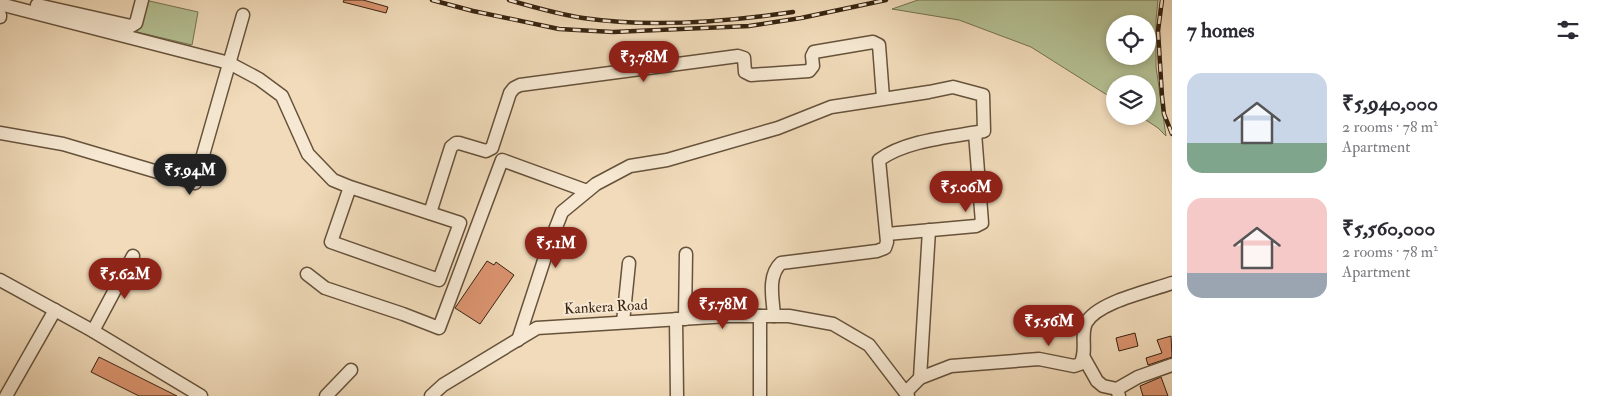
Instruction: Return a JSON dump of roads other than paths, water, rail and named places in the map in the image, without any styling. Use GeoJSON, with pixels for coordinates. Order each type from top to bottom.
{"type":"FeatureCollection","features":[{"type":"Feature","properties":{"kind":"street"},"geometry":{"type":"LineString","coordinates":[[15,8],[30,4],[131,26],[136,23],[142,0]]}},
{"type":"Feature","properties":{"kind":"street"},"geometry":{"type":"LineString","coordinates":[[0,4],[230,63],[259,79],[282,96],[308,154],[334,180],[460,223],[439,280],[331,242],[350,187]]}},
{"type":"Feature","properties":{"kind":"street"},"geometry":{"type":"LineString","coordinates":[[0,133],[63,144],[195,183],[244,15]]}},
{"type":"Feature","properties":{"kind":"street"},"geometry":{"type":"LineString","coordinates":[[430,213],[451,147],[459,143],[486,151],[490,150],[510,93],[520,85],[738,56],[744,58],[745,72],[751,75],[809,71],[813,66],[812,56],[814,52],[873,42],[879,44],[883,98]]}},
{"type":"Feature","properties":{"kind":"street"},"geometry":{"type":"LineString","coordinates":[[518,340],[549,245],[562,212],[596,184],[630,166],[668,160],[778,128],[831,107],[953,87],[983,95],[984,131],[914,144],[886,155],[879,160],[888,242],[885,248],[877,251],[781,263],[776,268],[772,280],[774,316]]}},
{"type":"Feature","properties":{"kind":"street"},"geometry":{"type":"LineString","coordinates":[[886,234],[976,226],[982,223],[975,133]]}},
{"type":"Feature","properties":{"kind":"street"},"geometry":{"type":"LineString","coordinates":[[308,274],[325,288],[439,328],[502,160],[587,192]]}},
{"type":"Feature","properties":{"kind":"street"},"geometry":{"type":"LineString","coordinates":[[920,378],[929,230]]}},
{"type":"Feature","properties":{"kind":"street"},"geometry":{"type":"LineString","coordinates":[[677,396],[686,254]]}},
{"type":"Feature","properties":{"kind":"street"},"geometry":{"type":"LineString","coordinates":[[93,331],[132,256]]}},
{"type":"Feature","properties":{"kind":"street"},"geometry":{"type":"LineString","coordinates":[[623,322],[629,263]]}},
{"type":"Feature","properties":{"kind":"street"},"geometry":{"type":"LineString","coordinates":[[0,280],[93,331],[201,396]]}},
{"type":"Feature","properties":{"kind":"street"},"geometry":{"type":"LineString","coordinates":[[1172,283],[1102,307],[1087,322],[1084,332],[1084,358],[1096,381],[1118,393],[1138,377],[1172,365]]}},
{"type":"Feature","properties":{"kind":"street"},"geometry":{"type":"LineString","coordinates":[[6,396],[55,310]]}},
{"type":"Feature","properties":{"kind":"street"},"geometry":{"type":"LineString","coordinates":[[760,316],[760,396]]}},
{"type":"Feature","properties":{"kind":"street","name":"Kankera Road"},"geometry":{"type":"LineString","coordinates":[[431,396],[442,385],[537,328],[760,316],[789,316],[833,324],[869,345],[907,394]]}},
{"type":"Feature","properties":{"kind":"street"},"geometry":{"type":"LineString","coordinates":[[907,394],[920,378],[951,366],[1039,359],[1074,366],[1080,364],[1084,358]]}},
{"type":"Feature","properties":{"kind":"street"},"geometry":{"type":"LineString","coordinates":[[326,396],[351,370]]}},
{"type":"Feature","properties":{"kind":"railway"},"geometry":{"type":"LineString","coordinates":[[432,0],[473,11],[559,29],[613,32],[749,26],[801,18],[886,0]]}},
{"type":"Feature","properties":{"kind":"railway"},"geometry":{"type":"LineString","coordinates":[[509,0],[583,18],[635,23],[715,21],[793,12]]}},
{"type":"Feature","properties":{"kind":"railway"},"geometry":{"type":"LineString","coordinates":[[1162,0],[1158,31],[1162,96],[1164,114],[1172,134]]}}]}
